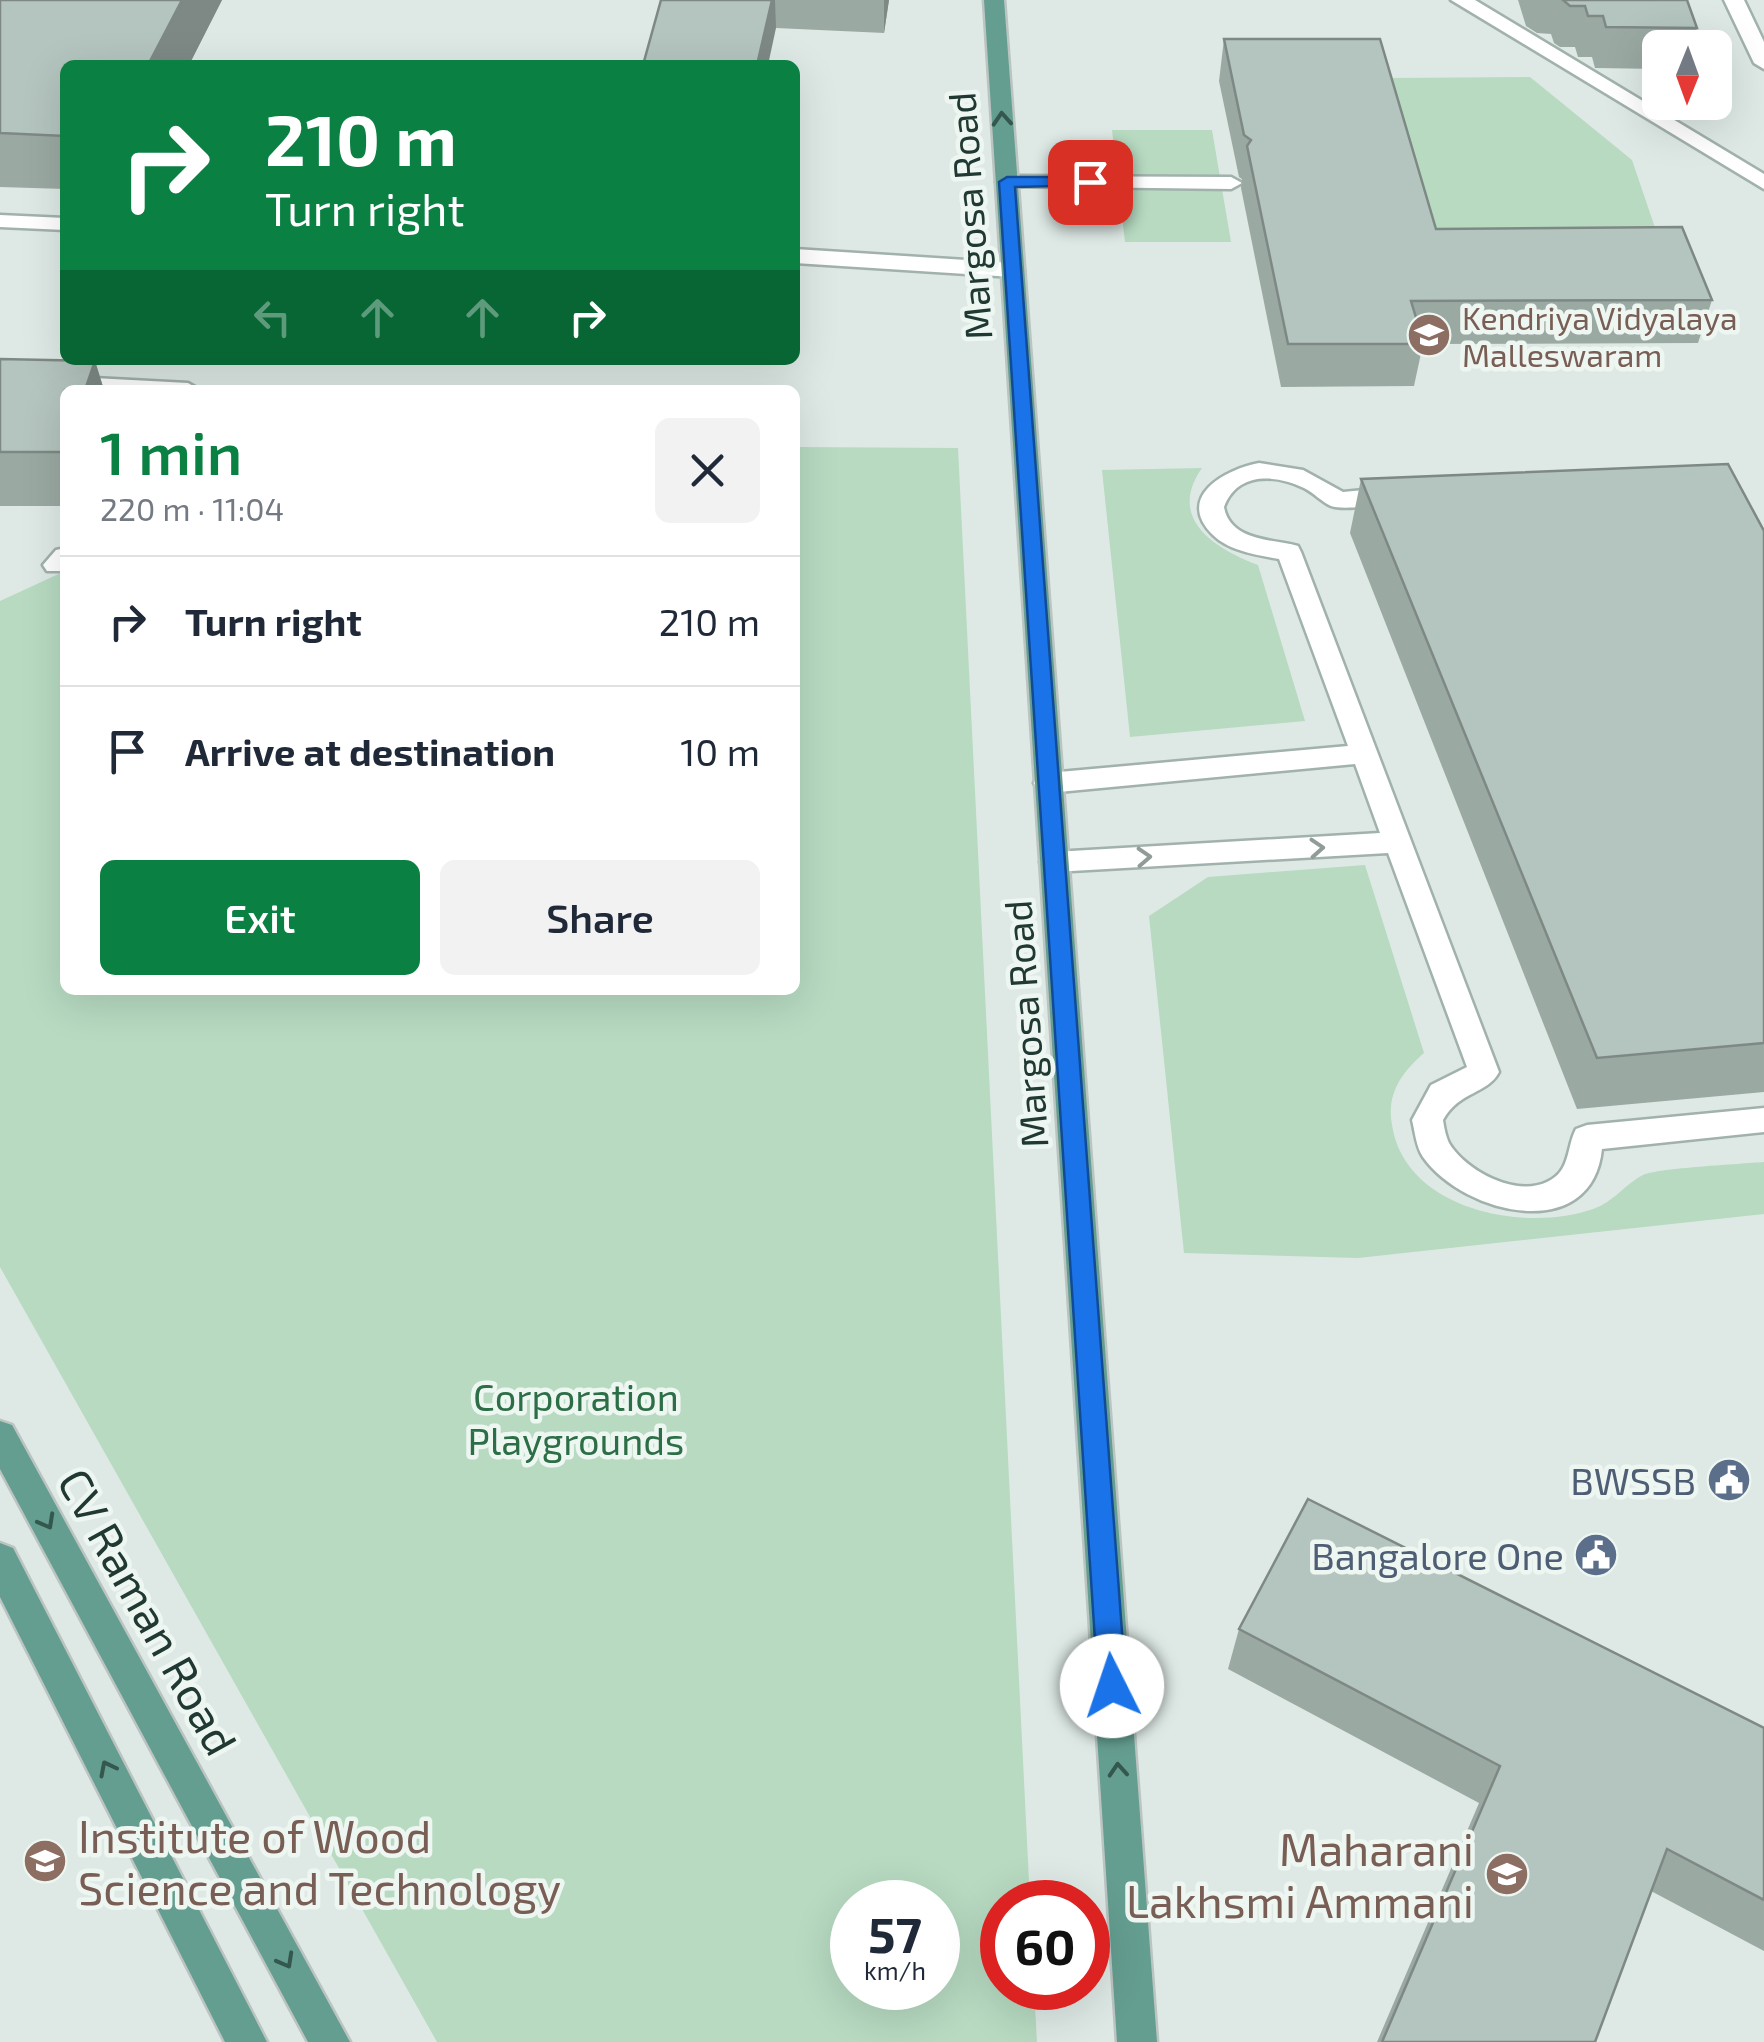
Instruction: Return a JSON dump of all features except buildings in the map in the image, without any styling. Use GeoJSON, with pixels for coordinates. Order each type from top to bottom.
{"type":"FeatureCollection","features":[{"type":"Feature","properties":{"kind":"main road","name":"Margosa Road"},"geometry":{"type":"LineString","coordinates":[[994,0],[1136,2042]]}},
{"type":"Feature","properties":{"kind":"main road","name":"CV Raman Road"},"geometry":{"type":"LineString","coordinates":[[0,1436],[330,2042]]}},
{"type":"Feature","properties":{"kind":"main road"},"geometry":{"type":"LineString","coordinates":[[0,1560],[247,2042]]}},
{"type":"Feature","properties":{"kind":"street"},"geometry":{"type":"LineString","coordinates":[[1461,0],[1764,182]]}},
{"type":"Feature","properties":{"kind":"street"},"geometry":{"type":"LineString","coordinates":[[1734,0],[1764,63]]}},
{"type":"Feature","properties":{"kind":"street"},"geometry":{"type":"LineString","coordinates":[[1007,182],[1231,182]]}},
{"type":"Feature","properties":{"kind":"street"},"geometry":{"type":"LineString","coordinates":[[0,221],[60,224]]}},
{"type":"Feature","properties":{"kind":"street"},"geometry":{"type":"LineString","coordinates":[[800,256],[1013,270]]}},
{"type":"Feature","properties":{"kind":"street"},"geometry":{"type":"LineString","coordinates":[[0,380],[94,385]]}},
{"type":"Feature","properties":{"kind":"street"},"geometry":{"type":"LineString","coordinates":[[1414,493],[1338,500],[1307,478],[1266,471],[1229,482],[1218,493],[1213,506],[1216,520],[1244,544],[1288,552],[1484,1072],[1457,1080],[1438,1095],[1428,1116],[1429,1139],[1443,1162],[1464,1182],[1491,1194],[1520,1198],[1547,1195],[1569,1184],[1584,1167],[1587,1138],[1764,1120]]}},
{"type":"Feature","properties":{"kind":"street"},"geometry":{"type":"LineString","coordinates":[[1048,783],[1364,754]]}},
{"type":"Feature","properties":{"kind":"street"},"geometry":{"type":"LineString","coordinates":[[1054,862],[1398,842]]}},
{"type":"Feature","properties":{"kind":"green space"},"geometry":{"type":"Polygon","coordinates":[[[1530,77],[1632,160],[1666,260],[1440,261],[1388,78],[1530,77]]]}},
{"type":"Feature","properties":{"kind":"green space"},"geometry":{"type":"Polygon","coordinates":[[[1112,130],[1212,130],[1231,242],[1125,242],[1112,130]]]}},
{"type":"Feature","properties":{"kind":"green space","name":"Corporation Playgrounds"},"geometry":{"type":"Polygon","coordinates":[[[800,447],[958,448],[1029,1880],[980,1880],[980,2010],[1035,2010],[1037,2042],[437,2042],[0,1267],[0,601],[60,573],[60,995],[800,995],[800,447]]]}},
{"type":"Feature","properties":{"kind":"green space"},"geometry":{"type":"Polygon","coordinates":[[[1202,468],[1193,486],[1192,516],[1211,540],[1258,565],[1305,721],[1130,737],[1102,470],[1202,468]]]}},
{"type":"Feature","properties":{"kind":"green space"},"geometry":{"type":"Polygon","coordinates":[[[1365,865],[1424,1053],[1409,1068],[1391,1103],[1392,1125],[1402,1154],[1419,1177],[1443,1195],[1472,1208],[1534,1218],[1593,1209],[1643,1175],[1764,1162],[1764,1214],[1358,1258],[1184,1253],[1149,916],[1208,877],[1365,865]]]}},
{"type":"Feature","properties":{"kind":"place","name":"Kendriya Vidyalaya Malleswaram"},"geometry":{"type":"Point","coordinates":[1429,335]}},
{"type":"Feature","properties":{"kind":"place","name":"BWSSB"},"geometry":{"type":"Point","coordinates":[1729,1480]}},
{"type":"Feature","properties":{"kind":"place","name":"Bangalore One"},"geometry":{"type":"Point","coordinates":[1596,1555]}},
{"type":"Feature","properties":{"kind":"place","name":"Institute of Wood Science and Technology"},"geometry":{"type":"Point","coordinates":[45,1861]}},
{"type":"Feature","properties":{"kind":"place","name":"Maharani Lakhsmi Ammani"},"geometry":{"type":"Point","coordinates":[1507,1874]}},
{"type":"Feature","properties":{"kind":"route"},"geometry":{"type":"LineString","coordinates":[[1090,182],[1007,182],[1112,1686]]}}]}
